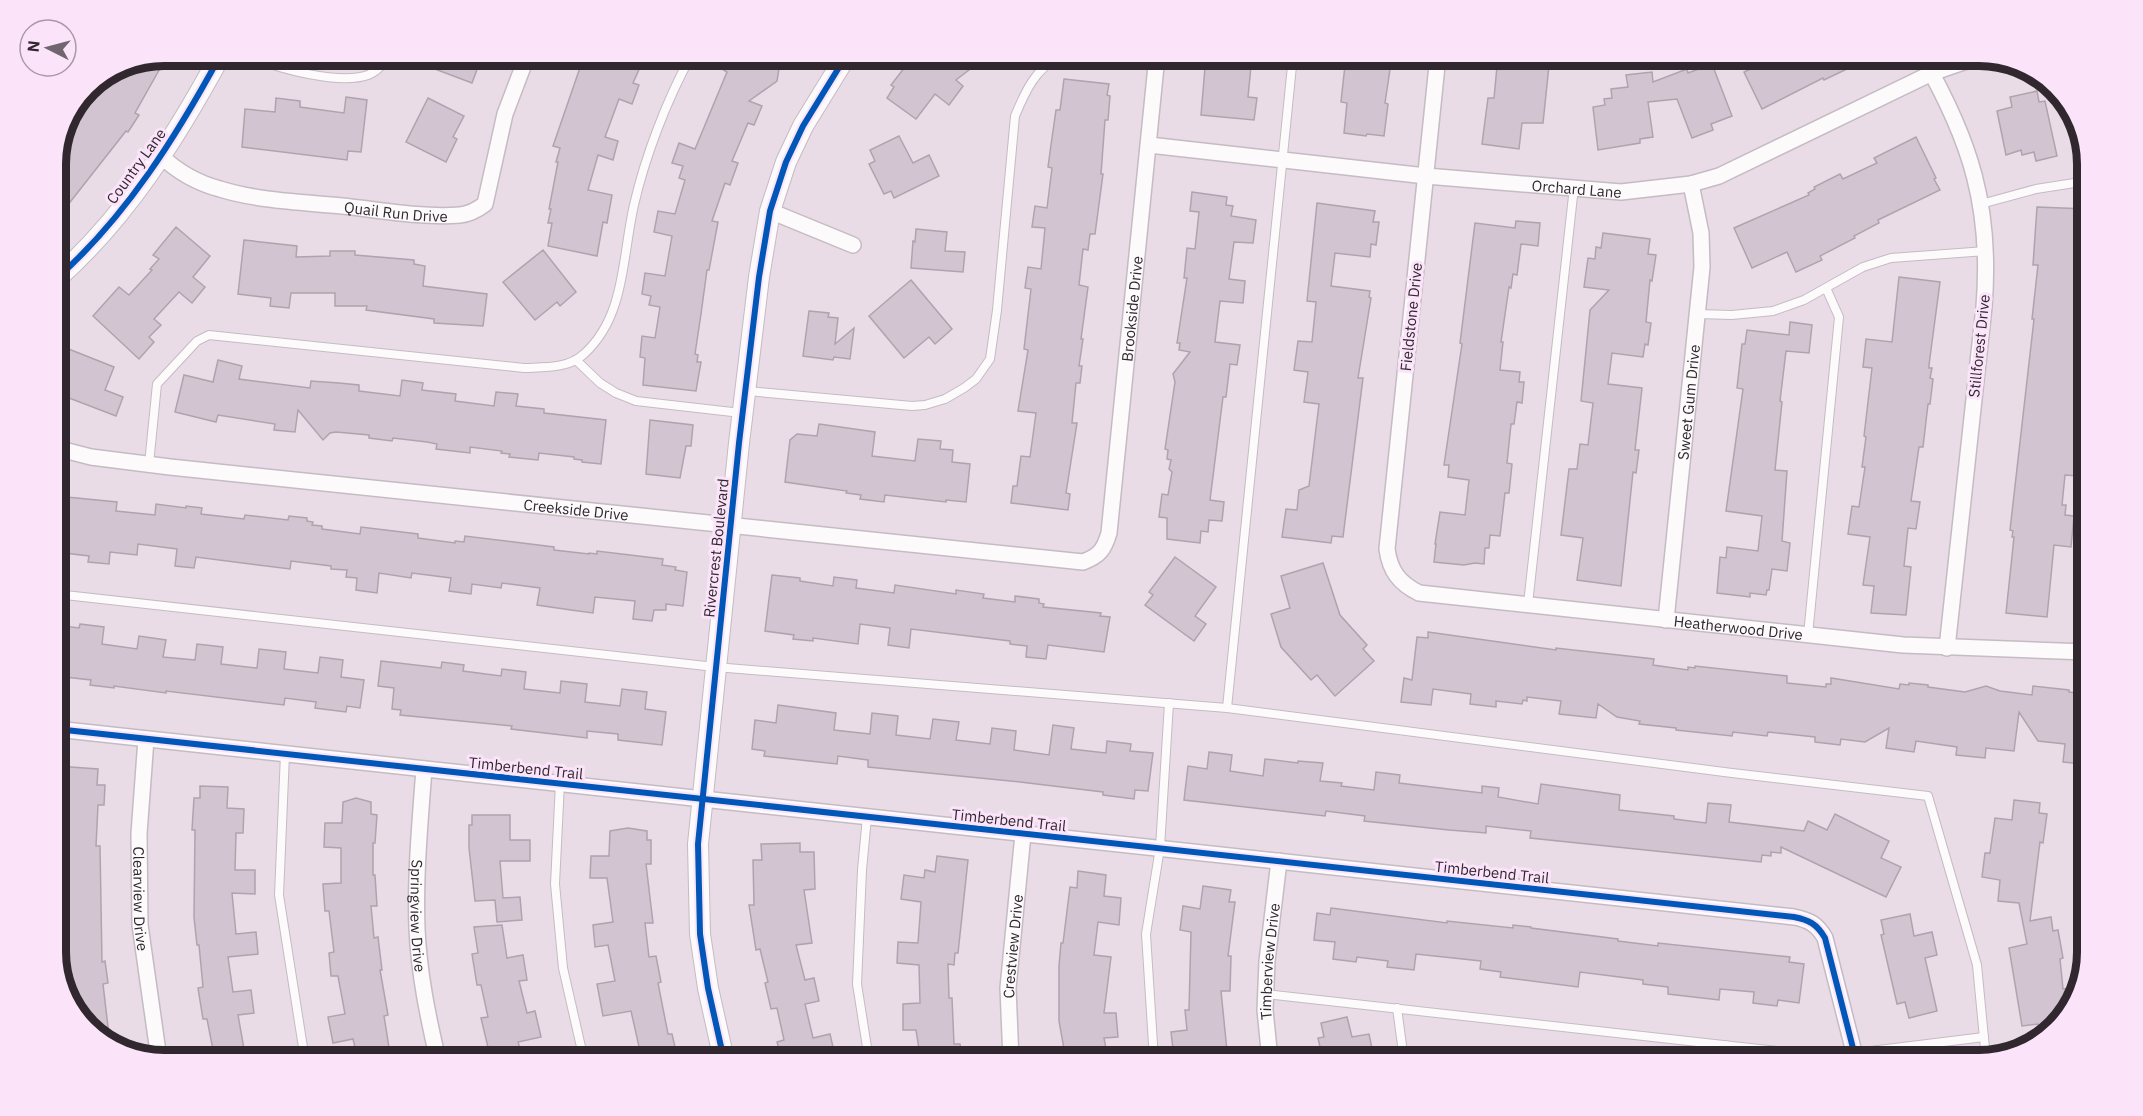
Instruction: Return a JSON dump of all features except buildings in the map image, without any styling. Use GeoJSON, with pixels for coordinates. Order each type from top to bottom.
{"type":"FeatureCollection","features":[{"type":"Feature","properties":{"kind":"street","name":"Country Lane"},"geometry":{"type":"LineString","coordinates":[[66,269],[90,246],[133,196],[161,156],[215,66]]}},
{"type":"Feature","properties":{"kind":"street","name":"Quail Run Drive"},"geometry":{"type":"LineString","coordinates":[[161,156],[173,167],[194,180],[220,189],[256,197],[391,211],[462,215],[477,211],[485,204],[505,114],[523,66]]}},
{"type":"Feature","properties":{"kind":"street","name":"Rivercrest Boulevard"},"geometry":{"type":"LineString","coordinates":[[722,1050],[708,988],[700,934],[698,844],[742,413],[759,277],[770,212],[786,162],[803,126],[840,66]]}},
{"type":"Feature","properties":{"kind":"street","name":"Brookside Drive"},"geometry":{"type":"LineString","coordinates":[[1096,557],[1105,548],[1109,533],[1156,66]]}},
{"type":"Feature","properties":{"kind":"street","name":"Fieldstone Drive"},"geometry":{"type":"LineString","coordinates":[[1396,576],[1389,563],[1387,549],[1437,66]]}},
{"type":"Feature","properties":{"kind":"street","name":"Stillforest Drive"},"geometry":{"type":"LineString","coordinates":[[1928,66],[1956,124],[1972,164],[1982,204],[1986,251],[1984,307],[1947,648]]}},
{"type":"Feature","properties":{"kind":"street","name":"Orchard Lane"},"geometry":{"type":"LineString","coordinates":[[1149,145],[1426,176],[1621,192],[1691,184],[1719,176],[1932,73],[1952,66]]}},
{"type":"Feature","properties":{"kind":"street","name":"Sweet Gum Drive"},"geometry":{"type":"LineString","coordinates":[[1666,620],[1702,267],[1701,234],[1691,184]]}},
{"type":"Feature","properties":{"kind":"street"},"geometry":{"type":"LineString","coordinates":[[770,212],[853,245]]}},
{"type":"Feature","properties":{"kind":"street","name":"Creekside Drive"},"geometry":{"type":"LineString","coordinates":[[66,451],[91,458],[1073,562],[1083,562],[1096,557]]}},
{"type":"Feature","properties":{"kind":"street","name":"Heatherwood Drive"},"geometry":{"type":"LineString","coordinates":[[1396,576],[1406,586],[1419,593],[1947,648],[1986,647],[2077,652]]}},
{"type":"Feature","properties":{"kind":"street","name":"Timberbend Trail"},"geometry":{"type":"LineString","coordinates":[[66,730],[1807,920],[1818,926],[1826,938],[1853,1050]]}},
{"type":"Feature","properties":{"kind":"street","name":"Clearview Drive"},"geometry":{"type":"LineString","coordinates":[[146,739],[139,834],[140,924],[158,1049]]}},
{"type":"Feature","properties":{"kind":"street","name":"Springview Drive"},"geometry":{"type":"LineString","coordinates":[[424,769],[417,930],[422,984],[436,1050]]}},
{"type":"Feature","properties":{"kind":"street","name":"Crestview Drive"},"geometry":{"type":"LineString","coordinates":[[1011,1050],[1008,988],[1023,834]]}},
{"type":"Feature","properties":{"kind":"street","name":"Timberview Drive"},"geometry":{"type":"LineString","coordinates":[[1269,1050],[1265,1010],[1267,961],[1279,861]]}},
{"type":"Feature","properties":{"kind":"lane"},"geometry":{"type":"LineString","coordinates":[[279,66],[323,76],[352,78],[368,75],[381,66]]}},
{"type":"Feature","properties":{"kind":"lane"},"geometry":{"type":"LineString","coordinates":[[149,464],[157,384],[197,341],[209,335],[524,368],[571,363],[584,355],[598,339],[619,297],[634,205],[648,156],[685,66]]}},
{"type":"Feature","properties":{"kind":"lane"},"geometry":{"type":"LineString","coordinates":[[745,391],[912,406],[945,399],[976,379],[990,359],[997,310],[1015,116],[1026,90],[1045,66]]}},
{"type":"Feature","properties":{"kind":"lane"},"geometry":{"type":"LineString","coordinates":[[1227,708],[1292,66]]}},
{"type":"Feature","properties":{"kind":"lane"},"geometry":{"type":"LineString","coordinates":[[1982,204],[2036,189],[2077,183]]}},
{"type":"Feature","properties":{"kind":"lane"},"geometry":{"type":"LineString","coordinates":[[1528,604],[1574,187]]}},
{"type":"Feature","properties":{"kind":"lane"},"geometry":{"type":"LineString","coordinates":[[1698,314],[1732,315],[1773,311],[1804,300],[1863,267],[1891,258],[1986,251]]}},
{"type":"Feature","properties":{"kind":"lane"},"geometry":{"type":"LineString","coordinates":[[1808,635],[1839,318],[1826,288]]}},
{"type":"Feature","properties":{"kind":"lane"},"geometry":{"type":"LineString","coordinates":[[576,360],[600,383],[616,393],[636,400],[742,413]]}},
{"type":"Feature","properties":{"kind":"lane"},"geometry":{"type":"LineString","coordinates":[[66,595],[715,667],[1227,708],[1928,796],[1977,965],[1985,1049]]}},
{"type":"Feature","properties":{"kind":"lane"},"geometry":{"type":"LineString","coordinates":[[1153,1050],[1146,934],[1160,849],[1169,703]]}},
{"type":"Feature","properties":{"kind":"lane"},"geometry":{"type":"LineString","coordinates":[[285,754],[279,895],[303,1050]]}},
{"type":"Feature","properties":{"kind":"lane"},"geometry":{"type":"LineString","coordinates":[[560,783],[555,884],[563,968],[582,1050]]}},
{"type":"Feature","properties":{"kind":"lane"},"geometry":{"type":"LineString","coordinates":[[867,817],[862,870],[857,984],[867,1050]]}},
{"type":"Feature","properties":{"kind":"lane"},"geometry":{"type":"LineString","coordinates":[[1266,994],[1769,1050]]}},
{"type":"Feature","properties":{"kind":"lane"},"geometry":{"type":"LineString","coordinates":[[1397,1008],[1403,1050]]}},
{"type":"Feature","properties":{"kind":"lane"},"geometry":{"type":"LineString","coordinates":[[1900,1050],[1984,1037]]}},
{"type":"Feature","properties":{"kind":"lane"},"geometry":{"type":"LineString","coordinates":[[1725,1045],[1726,1050]]}},
{"type":"Feature","properties":{"kind":"cycle path"},"geometry":{"type":"LineString","coordinates":[[66,269],[105,229],[148,175],[214,66]]}},
{"type":"Feature","properties":{"kind":"cycle path"},"geometry":{"type":"LineString","coordinates":[[722,1050],[708,988],[700,934],[698,844],[739,443],[759,277],[770,211],[786,162],[803,126],[840,66]]}},
{"type":"Feature","properties":{"kind":"cycle path"},"geometry":{"type":"LineString","coordinates":[[66,730],[1794,917],[1812,923],[1825,938],[1853,1050]]}}]}
